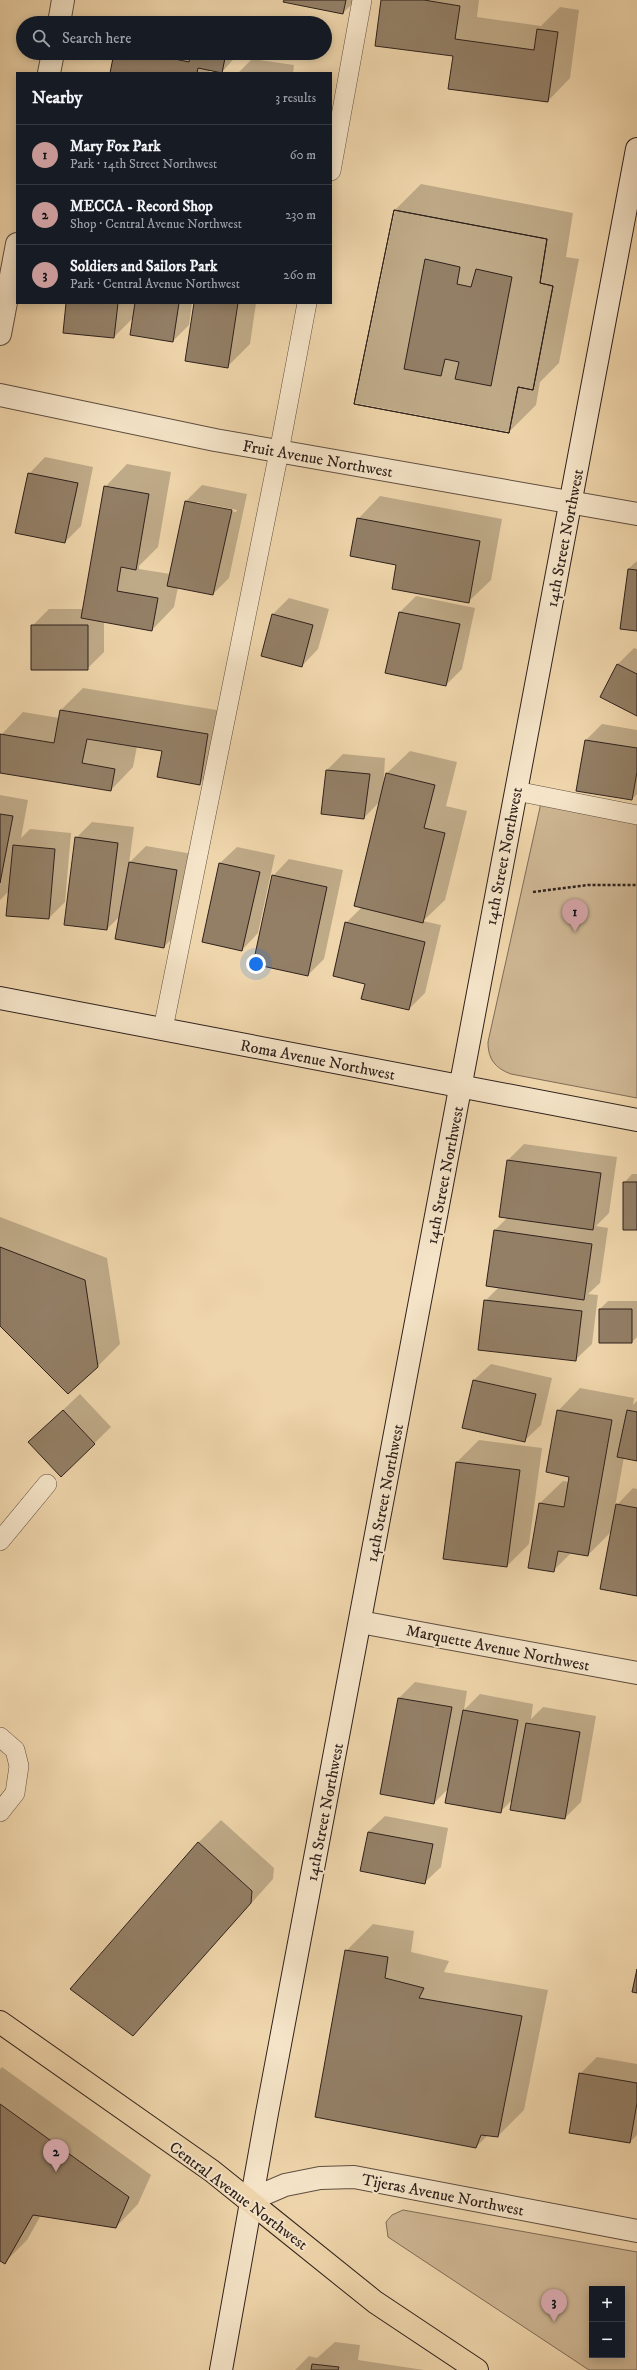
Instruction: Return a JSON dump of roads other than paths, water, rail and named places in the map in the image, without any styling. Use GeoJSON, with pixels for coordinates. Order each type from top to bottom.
{"type":"FeatureCollection","features":[{"type":"Feature","properties":{"kind":"main road","name":"Central Avenue Northwest"},"geometry":{"type":"LineString","coordinates":[[0,2022],[212,2171],[250,2200],[375,2302],[477,2370]]}},
{"type":"Feature","properties":{"kind":"street"},"geometry":{"type":"LineString","coordinates":[[60,16],[63,0]]}},
{"type":"Feature","properties":{"kind":"street"},"geometry":{"type":"LineString","coordinates":[[49,72],[52,60]]}},
{"type":"Feature","properties":{"kind":"street","name":"14th Street Northwest"},"geometry":{"type":"LineString","coordinates":[[221,2370],[250,2200],[637,150]]}},
{"type":"Feature","properties":{"kind":"street"},"geometry":{"type":"LineString","coordinates":[[0,334],[16,249]]}},
{"type":"Feature","properties":{"kind":"street","name":"Fruit Avenue Northwest"},"geometry":{"type":"LineString","coordinates":[[0,395],[279,452],[570,501],[637,514]]}},
{"type":"Feature","properties":{"kind":"street","name":"Roma Avenue Northwest"},"geometry":{"type":"LineString","coordinates":[[0,998],[637,1120]]}},
{"type":"Feature","properties":{"kind":"street","name":"Marquette Avenue Northwest"},"geometry":{"type":"LineString","coordinates":[[360,1622],[637,1673]]}},
{"type":"Feature","properties":{"kind":"street","name":"Tijeras Avenue Northwest"},"geometry":{"type":"LineString","coordinates":[[250,2200],[285,2185],[320,2178],[354,2177],[637,2231]]}},
{"type":"Feature","properties":{"kind":"lane"},"geometry":{"type":"LineString","coordinates":[[332,165],[362,0]]}},
{"type":"Feature","properties":{"kind":"lane"},"geometry":{"type":"LineString","coordinates":[[163,1029],[279,452],[307,304]]}},
{"type":"Feature","properties":{"kind":"lane"},"geometry":{"type":"LineString","coordinates":[[516,791],[637,815]]}},
{"type":"Feature","properties":{"kind":"lane"},"geometry":{"type":"LineString","coordinates":[[0,1541],[47,1484]]}},
{"type":"Feature","properties":{"kind":"lane"},"geometry":{"type":"LineString","coordinates":[[0,1737],[16,1750],[19,1766],[16,1793],[0,1812]]}},
{"type":"Feature","properties":{"kind":"place","name":"Mary Fox Park"},"geometry":{"type":"Point","coordinates":[575,932]}},
{"type":"Feature","properties":{"kind":"place","name":"MECCA - Record Shop"},"geometry":{"type":"Point","coordinates":[56,2172]}},
{"type":"Feature","properties":{"kind":"place","name":"Soldiers and Sailors Park"},"geometry":{"type":"Point","coordinates":[554,2322]}}]}
